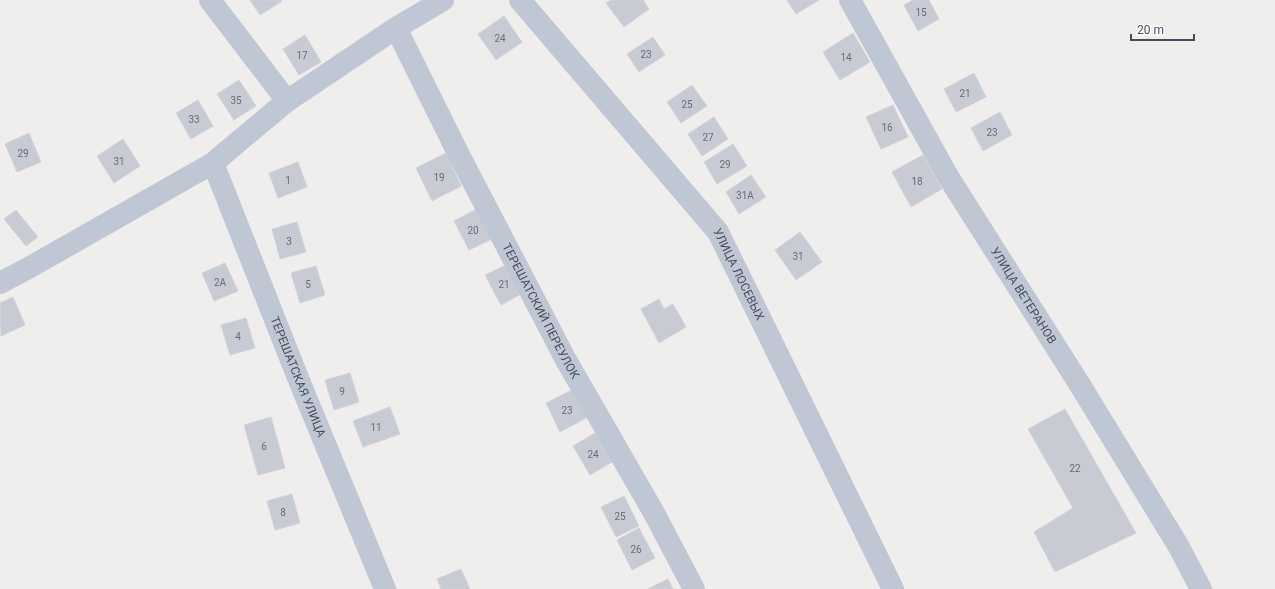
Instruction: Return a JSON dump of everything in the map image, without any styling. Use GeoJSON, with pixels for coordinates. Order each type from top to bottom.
{"type":"FeatureCollection","features":[{"type":"Feature","properties":{"kind":"street"},"geometry":{"type":"LineString","coordinates":[[210,0],[287,101]]}},
{"type":"Feature","properties":{"kind":"street"},"geometry":{"type":"LineString","coordinates":[[0,283],[213,163],[287,101],[396,28],[444,0]]}},
{"type":"Feature","properties":{"kind":"street","name":"УЛИЦА ЛОСЕВЫХ"},"geometry":{"type":"LineString","coordinates":[[520,0],[718,232],[894,589]]}},
{"type":"Feature","properties":{"kind":"street","name":"УЛИЦА ВЕТЕРАНОВ"},"geometry":{"type":"LineString","coordinates":[[850,0],[949,178],[1084,391],[1180,547],[1201,589]]}},
{"type":"Feature","properties":{"kind":"street","name":"ТЕРЕШАТСКИЙ ПЕРЕУЛОК"},"geometry":{"type":"LineString","coordinates":[[396,28],[458,153],[562,353],[654,513],[694,589]]}},
{"type":"Feature","properties":{"kind":"street","name":"ТЕРЕШАТСКАЯ УЛИЦА"},"geometry":{"type":"LineString","coordinates":[[213,163],[301,385],[385,589]]}},
{"type":"Feature","properties":{"kind":"building"},"geometry":{"type":"Polygon","coordinates":[[[250,0],[281,0],[282,1],[260,15],[250,0]]]}},
{"type":"Feature","properties":{"kind":"building"},"geometry":{"type":"Polygon","coordinates":[[[611,0],[643,0],[649,9],[624,27],[606,3],[611,0]]]}},
{"type":"Feature","properties":{"kind":"building"},"geometry":{"type":"Polygon","coordinates":[[[787,0],[819,0],[796,14],[787,0]]]}},
{"type":"Feature","properties":{"kind":"building"},"geometry":{"type":"Polygon","coordinates":[[[913,0],[929,0],[939,19],[918,31],[904,5],[913,0]]]}},
{"type":"Feature","properties":{"kind":"building"},"geometry":{"type":"Polygon","coordinates":[[[504,16],[522,42],[496,60],[478,34],[504,16]]]}},
{"type":"Feature","properties":{"kind":"building"},"geometry":{"type":"Polygon","coordinates":[[[853,33],[870,62],[840,80],[823,52],[853,33]]]}},
{"type":"Feature","properties":{"kind":"building"},"geometry":{"type":"Polygon","coordinates":[[[305,35],[321,62],[299,75],[283,49],[305,35]]]}},
{"type":"Feature","properties":{"kind":"building"},"geometry":{"type":"Polygon","coordinates":[[[653,37],[665,55],[639,72],[627,54],[653,37]]]}},
{"type":"Feature","properties":{"kind":"building"},"geometry":{"type":"Polygon","coordinates":[[[974,73],[986,97],[956,112],[944,89],[974,73]]]}},
{"type":"Feature","properties":{"kind":"building"},"geometry":{"type":"Polygon","coordinates":[[[239,80],[256,106],[234,120],[217,94],[239,80]]]}},
{"type":"Feature","properties":{"kind":"building"},"geometry":{"type":"Polygon","coordinates":[[[692,85],[707,106],[681,123],[667,102],[692,85]]]}},
{"type":"Feature","properties":{"kind":"building"},"geometry":{"type":"Polygon","coordinates":[[[198,100],[213,126],[191,139],[176,113],[198,100]]]}},
{"type":"Feature","properties":{"kind":"building"},"geometry":{"type":"Polygon","coordinates":[[[893,105],[908,137],[881,149],[866,117],[893,105]]]}},
{"type":"Feature","properties":{"kind":"building"},"geometry":{"type":"Polygon","coordinates":[[[1000,112],[1012,135],[983,151],[971,128],[1000,112]]]}},
{"type":"Feature","properties":{"kind":"building"},"geometry":{"type":"Polygon","coordinates":[[[714,117],[728,139],[702,156],[688,134],[714,117]]]}},
{"type":"Feature","properties":{"kind":"building"},"geometry":{"type":"Polygon","coordinates":[[[29,133],[41,162],[17,172],[5,144],[29,133]]]}},
{"type":"Feature","properties":{"kind":"building"},"geometry":{"type":"Polygon","coordinates":[[[123,139],[140,166],[114,183],[97,156],[123,139]]]}},
{"type":"Feature","properties":{"kind":"building"},"geometry":{"type":"Polygon","coordinates":[[[733,144],[747,166],[717,184],[704,162],[733,144]]]}},
{"type":"Feature","properties":{"kind":"building"},"geometry":{"type":"Polygon","coordinates":[[[446,153],[461,186],[432,201],[416,168],[446,153]]]}},
{"type":"Feature","properties":{"kind":"building"},"geometry":{"type":"Polygon","coordinates":[[[923,155],[942,189],[911,207],[892,172],[923,155]]]}},
{"type":"Feature","properties":{"kind":"building"},"geometry":{"type":"Polygon","coordinates":[[[298,162],[307,187],[278,198],[269,173],[298,162]]]}},
{"type":"Feature","properties":{"kind":"building"},"geometry":{"type":"Polygon","coordinates":[[[751,175],[766,197],[739,214],[726,192],[751,175]]]}},
{"type":"Feature","properties":{"kind":"building"},"geometry":{"type":"Polygon","coordinates":[[[477,209],[492,239],[469,250],[454,221],[477,209]]]}},
{"type":"Feature","properties":{"kind":"building"},"geometry":{"type":"Polygon","coordinates":[[[16,210],[38,237],[26,246],[4,219],[16,210]]]}},
{"type":"Feature","properties":{"kind":"building"},"geometry":{"type":"Polygon","coordinates":[[[297,222],[306,252],[280,259],[272,229],[297,222]]]}},
{"type":"Feature","properties":{"kind":"building"},"geometry":{"type":"Polygon","coordinates":[[[800,232],[822,262],[796,280],[775,250],[800,232]]]}},
{"type":"Feature","properties":{"kind":"building"},"geometry":{"type":"Polygon","coordinates":[[[225,263],[238,291],[214,301],[202,273],[225,263]]]}},
{"type":"Feature","properties":{"kind":"building"},"geometry":{"type":"Polygon","coordinates":[[[508,264],[523,293],[501,305],[485,275],[508,264]]]}},
{"type":"Feature","properties":{"kind":"building"},"geometry":{"type":"Polygon","coordinates":[[[316,266],[325,295],[300,303],[291,273],[316,266]]]}},
{"type":"Feature","properties":{"kind":"building"},"geometry":{"type":"Polygon","coordinates":[[[13,297],[25,325],[1,336],[0,303],[13,297]]]}},
{"type":"Feature","properties":{"kind":"building"},"geometry":{"type":"Polygon","coordinates":[[[659,299],[664,309],[673,304],[686,327],[659,343],[641,309],[659,299]]]}},
{"type":"Feature","properties":{"kind":"building"},"geometry":{"type":"Polygon","coordinates":[[[246,318],[255,348],[230,355],[221,325],[246,318]]]}},
{"type":"Feature","properties":{"kind":"building"},"geometry":{"type":"Polygon","coordinates":[[[350,373],[359,402],[334,410],[325,380],[350,373]]]}},
{"type":"Feature","properties":{"kind":"building"},"geometry":{"type":"Polygon","coordinates":[[[574,389],[588,417],[560,432],[546,403],[574,389]]]}},
{"type":"Feature","properties":{"kind":"building"},"geometry":{"type":"Polygon","coordinates":[[[390,407],[400,434],[363,447],[353,421],[390,407]]]}},
{"type":"Feature","properties":{"kind":"building"},"geometry":{"type":"Polygon","coordinates":[[[1065,409],[1136,533],[1055,572],[1034,532],[1073,508],[1028,429],[1065,409]]]}},
{"type":"Feature","properties":{"kind":"building"},"geometry":{"type":"Polygon","coordinates":[[[271,417],[285,468],[258,475],[244,425],[271,417]]]}},
{"type":"Feature","properties":{"kind":"building"},"geometry":{"type":"Polygon","coordinates":[[[595,433],[612,462],[590,475],[573,446],[595,433]]]}},
{"type":"Feature","properties":{"kind":"building"},"geometry":{"type":"Polygon","coordinates":[[[292,494],[300,523],[275,530],[267,501],[292,494]]]}},
{"type":"Feature","properties":{"kind":"building"},"geometry":{"type":"Polygon","coordinates":[[[624,496],[639,526],[616,537],[601,507],[624,496]]]}},
{"type":"Feature","properties":{"kind":"building"},"geometry":{"type":"Polygon","coordinates":[[[639,528],[655,558],[632,570],[617,540],[639,528]]]}},
{"type":"Feature","properties":{"kind":"building"},"geometry":{"type":"Polygon","coordinates":[[[461,569],[470,589],[441,589],[437,579],[461,569]]]}},
{"type":"Feature","properties":{"kind":"building"},"geometry":{"type":"Polygon","coordinates":[[[668,579],[673,589],[648,589],[668,579]]]}}]}
